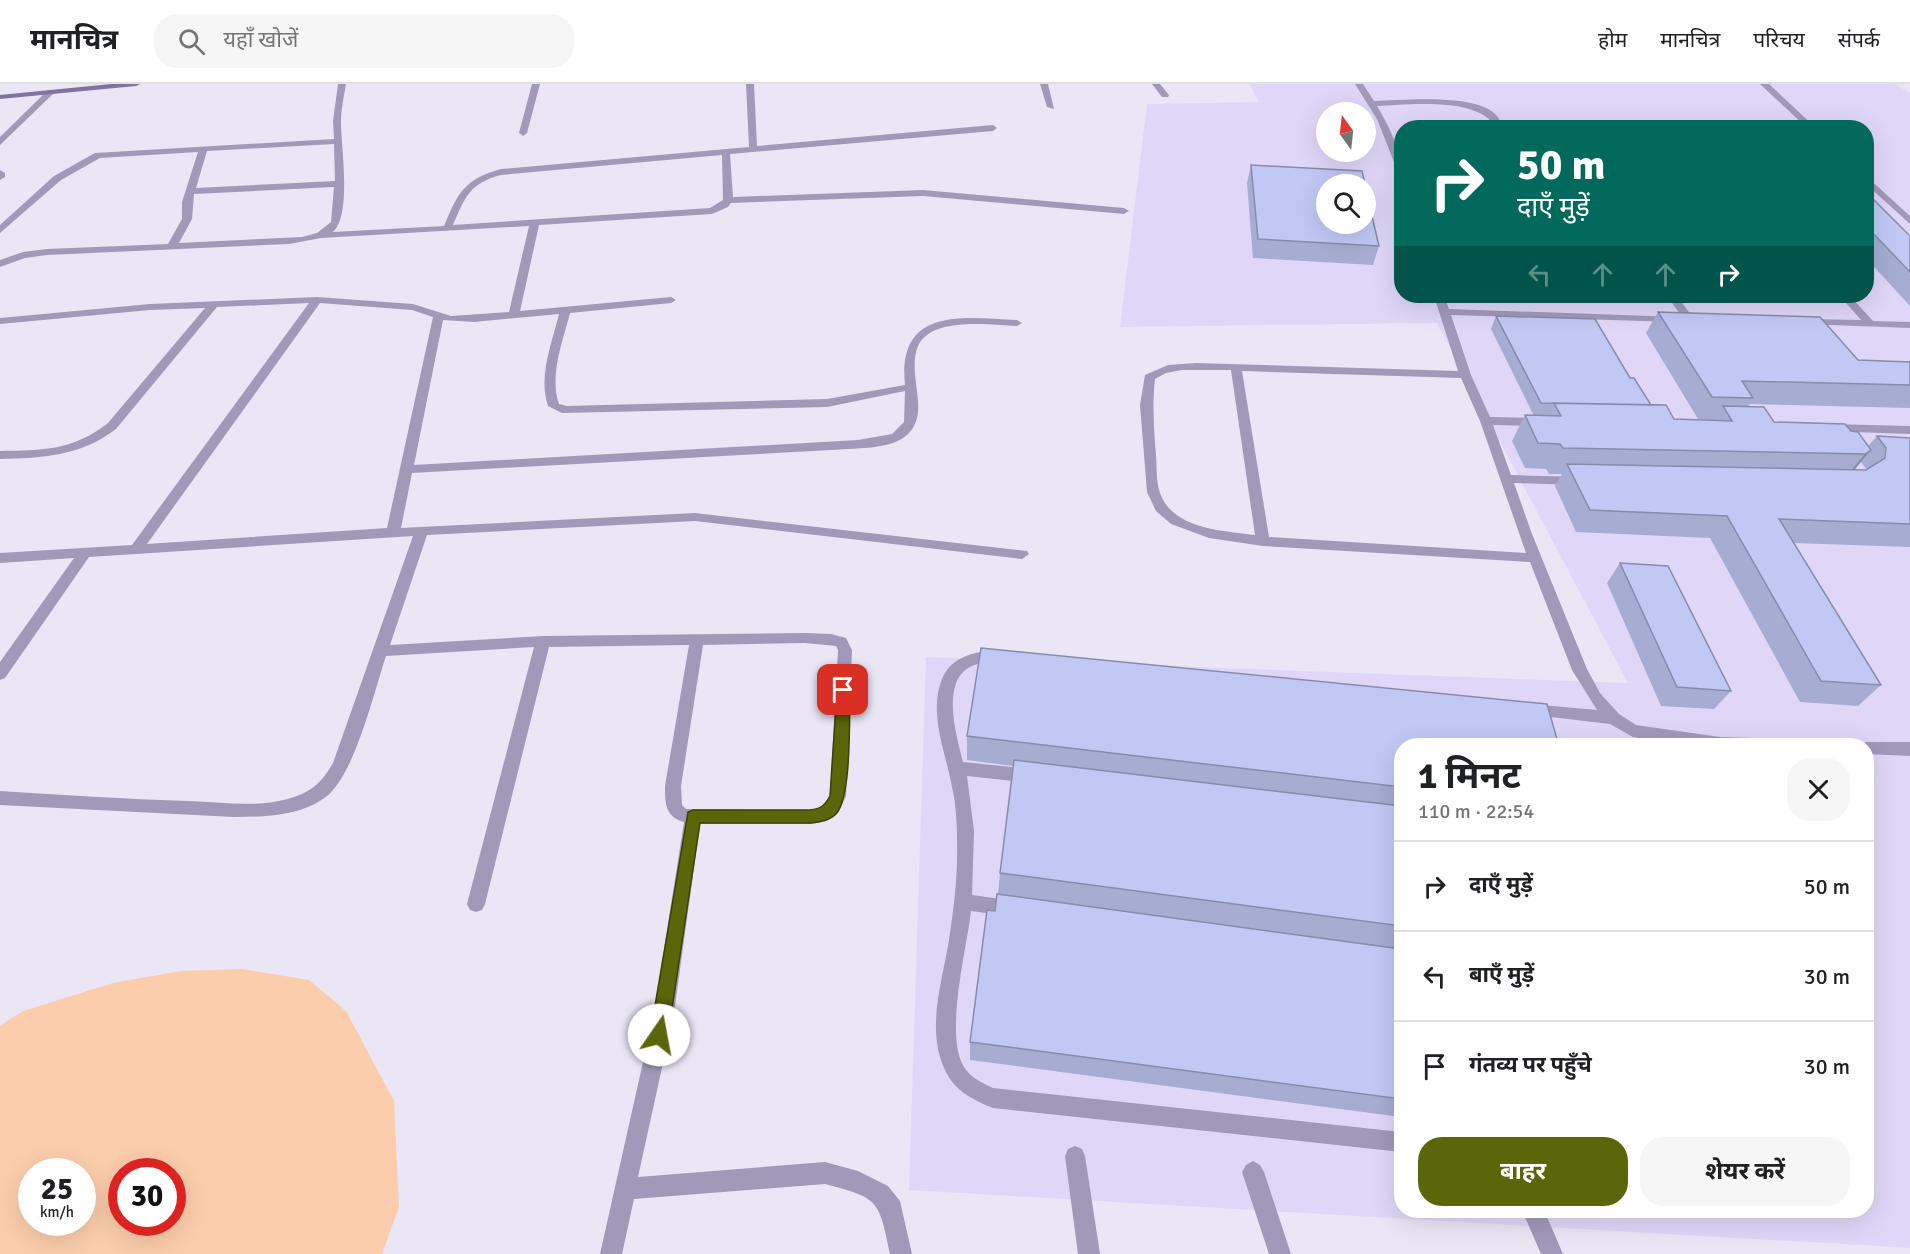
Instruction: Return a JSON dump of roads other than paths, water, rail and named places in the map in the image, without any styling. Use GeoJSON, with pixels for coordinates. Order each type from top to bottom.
{"type":"FeatureCollection","features":[{"type":"Feature","properties":{"kind":"main road"},"geometry":{"type":"LineString","coordinates":[[0,97],[136,84]]}},
{"type":"Feature","properties":{"kind":"street"},"geometry":{"type":"LineString","coordinates":[[321,235],[331,230],[336,223],[338,121],[342,84]]}},
{"type":"Feature","properties":{"kind":"street"},"geometry":{"type":"LineString","coordinates":[[523,134],[536,84]]}},
{"type":"Feature","properties":{"kind":"street"},"geometry":{"type":"LineString","coordinates":[[750,84],[753,149]]}},
{"type":"Feature","properties":{"kind":"street"},"geometry":{"type":"LineString","coordinates":[[1044,84],[1051,107]]}},
{"type":"Feature","properties":{"kind":"street"},"geometry":{"type":"LineString","coordinates":[[1156,84],[1165,95]]}},
{"type":"Feature","properties":{"kind":"street"},"geometry":{"type":"LineString","coordinates":[[1359,84],[1370,102]]}},
{"type":"Feature","properties":{"kind":"street"},"geometry":{"type":"LineString","coordinates":[[1764,84],[1803,120]]}},
{"type":"Feature","properties":{"kind":"street"},"geometry":{"type":"LineString","coordinates":[[0,142],[51,92]]}},
{"type":"Feature","properties":{"kind":"street"},"geometry":{"type":"LineString","coordinates":[[1376,104],[1416,102],[1477,108],[1496,120]]}},
{"type":"Feature","properties":{"kind":"street"},"geometry":{"type":"LineString","coordinates":[[1376,111],[1394,152]]}},
{"type":"Feature","properties":{"kind":"street"},"geometry":{"type":"LineString","coordinates":[[447,229],[466,187],[486,175],[527,169],[993,128]]}},
{"type":"Feature","properties":{"kind":"street"},"geometry":{"type":"LineString","coordinates":[[0,230],[53,181],[86,160],[112,153],[338,141]]}},
{"type":"Feature","properties":{"kind":"street"},"geometry":{"type":"LineString","coordinates":[[172,246],[187,219],[188,202],[204,148]]}},
{"type":"Feature","properties":{"kind":"street"},"geometry":{"type":"LineString","coordinates":[[0,249],[1,263],[23,255],[47,252],[289,241],[321,235],[701,213],[720,209],[728,200],[726,152]]}},
{"type":"Feature","properties":{"kind":"street"},"geometry":{"type":"LineString","coordinates":[[191,191],[338,184]]}},
{"type":"Feature","properties":{"kind":"street"},"geometry":{"type":"LineString","coordinates":[[1874,186],[1910,220]]}},
{"type":"Feature","properties":{"kind":"street"},"geometry":{"type":"LineString","coordinates":[[728,200],[923,193],[1124,211]]}},
{"type":"Feature","properties":{"kind":"street"},"geometry":{"type":"LineString","coordinates":[[514,316],[534,224]]}},
{"type":"Feature","properties":{"kind":"street"},"geometry":{"type":"LineString","coordinates":[[135,551],[317,300]]}},
{"type":"Feature","properties":{"kind":"street"},"geometry":{"type":"LineString","coordinates":[[0,321],[138,308],[317,300],[350,300],[413,307],[450,319],[474,319],[671,300]]}},
{"type":"Feature","properties":{"kind":"street"},"geometry":{"type":"LineString","coordinates":[[1441,303],[1465,375],[1486,421],[1535,558],[1580,670],[1595,697],[1613,718],[1633,731],[1681,738]]}},
{"type":"Feature","properties":{"kind":"street"},"geometry":{"type":"LineString","coordinates":[[1444,312],[1695,319],[1679,303]]}},
{"type":"Feature","properties":{"kind":"street"},"geometry":{"type":"LineString","coordinates":[[1851,303],[1870,324]]}},
{"type":"Feature","properties":{"kind":"street"},"geometry":{"type":"LineString","coordinates":[[0,455],[71,450],[87,445],[100,436],[214,304]]}},
{"type":"Feature","properties":{"kind":"street"},"geometry":{"type":"LineString","coordinates":[[566,311],[550,380],[550,399],[554,406],[566,410],[827,403],[910,387]]}},
{"type":"Feature","properties":{"kind":"street"},"geometry":{"type":"LineString","coordinates":[[393,533],[439,316]]}},
{"type":"Feature","properties":{"kind":"street"},"geometry":{"type":"LineString","coordinates":[[407,469],[819,447],[881,440],[902,434],[909,428],[913,417],[910,354],[916,340],[939,325],[957,322],[1017,323]]}},
{"type":"Feature","properties":{"kind":"street"},"geometry":{"type":"LineString","coordinates":[[1791,322],[1910,325]]}},
{"type":"Feature","properties":{"kind":"street"},"geometry":{"type":"LineString","coordinates":[[1465,375],[1236,367],[1172,367],[1159,370],[1149,377],[1146,405],[1154,492],[1161,508],[1176,521],[1209,533],[1263,541],[1535,558]]}},
{"type":"Feature","properties":{"kind":"street"},"geometry":{"type":"LineString","coordinates":[[1236,367],[1263,541]]}},
{"type":"Feature","properties":{"kind":"street"},"geometry":{"type":"LineString","coordinates":[[1486,421],[1556,423]]}},
{"type":"Feature","properties":{"kind":"street"},"geometry":{"type":"LineString","coordinates":[[1839,445],[1820,428],[1910,430]]}},
{"type":"Feature","properties":{"kind":"street"},"geometry":{"type":"LineString","coordinates":[[1506,479],[1587,481]]}},
{"type":"Feature","properties":{"kind":"street"},"geometry":{"type":"LineString","coordinates":[[0,558],[526,524],[694,517],[1022,554]]}},
{"type":"Feature","properties":{"kind":"street"},"geometry":{"type":"LineString","coordinates":[[0,798],[228,809],[273,809],[296,804],[317,795],[336,775],[346,752],[421,532]]}},
{"type":"Feature","properties":{"kind":"street"},"geometry":{"type":"LineString","coordinates":[[0,674],[84,554]]}},
{"type":"Feature","properties":{"kind":"street"},"geometry":{"type":"LineString","coordinates":[[381,651],[478,643],[543,641],[697,639],[831,639],[841,642],[845,650],[838,796],[831,809],[821,816],[810,817],[693,817],[682,815],[674,808],[673,801],[697,639]]}},
{"type":"Feature","properties":{"kind":"street"},"geometry":{"type":"LineString","coordinates":[[476,904],[543,641]]}},
{"type":"Feature","properties":{"kind":"street"},"geometry":{"type":"LineString","coordinates":[[1013,657],[995,656],[968,661],[955,669],[949,679],[946,692],[946,722],[961,788],[966,857],[948,1002],[947,1041],[954,1069],[968,1088],[993,1098],[1394,1141]]}},
{"type":"Feature","properties":{"kind":"street"},"geometry":{"type":"LineString","coordinates":[[1514,708],[1613,718]]}},
{"type":"Feature","properties":{"kind":"street"},"geometry":{"type":"LineString","coordinates":[[1538,711],[1545,728]]}},
{"type":"Feature","properties":{"kind":"street"},"geometry":{"type":"LineString","coordinates":[[1874,747],[1910,749]]}},
{"type":"Feature","properties":{"kind":"street"},"geometry":{"type":"LineString","coordinates":[[956,768],[1050,779]]}},
{"type":"Feature","properties":{"kind":"street"},"geometry":{"type":"LineString","coordinates":[[611,1254],[664,1013],[693,817]]}},
{"type":"Feature","properties":{"kind":"street"},"geometry":{"type":"LineString","coordinates":[[962,901],[1033,911]]}},
{"type":"Feature","properties":{"kind":"street"},"geometry":{"type":"LineString","coordinates":[[1075,1156],[1089,1254]]}},
{"type":"Feature","properties":{"kind":"street"},"geometry":{"type":"LineString","coordinates":[[1253,1172],[1280,1254]]}},
{"type":"Feature","properties":{"kind":"street"},"geometry":{"type":"LineString","coordinates":[[624,1189],[825,1173],[858,1182],[880,1194],[892,1209],[901,1254]]}},
{"type":"Feature","properties":{"kind":"street"},"geometry":{"type":"LineString","coordinates":[[1536,1218],[1552,1254]]}}]}
